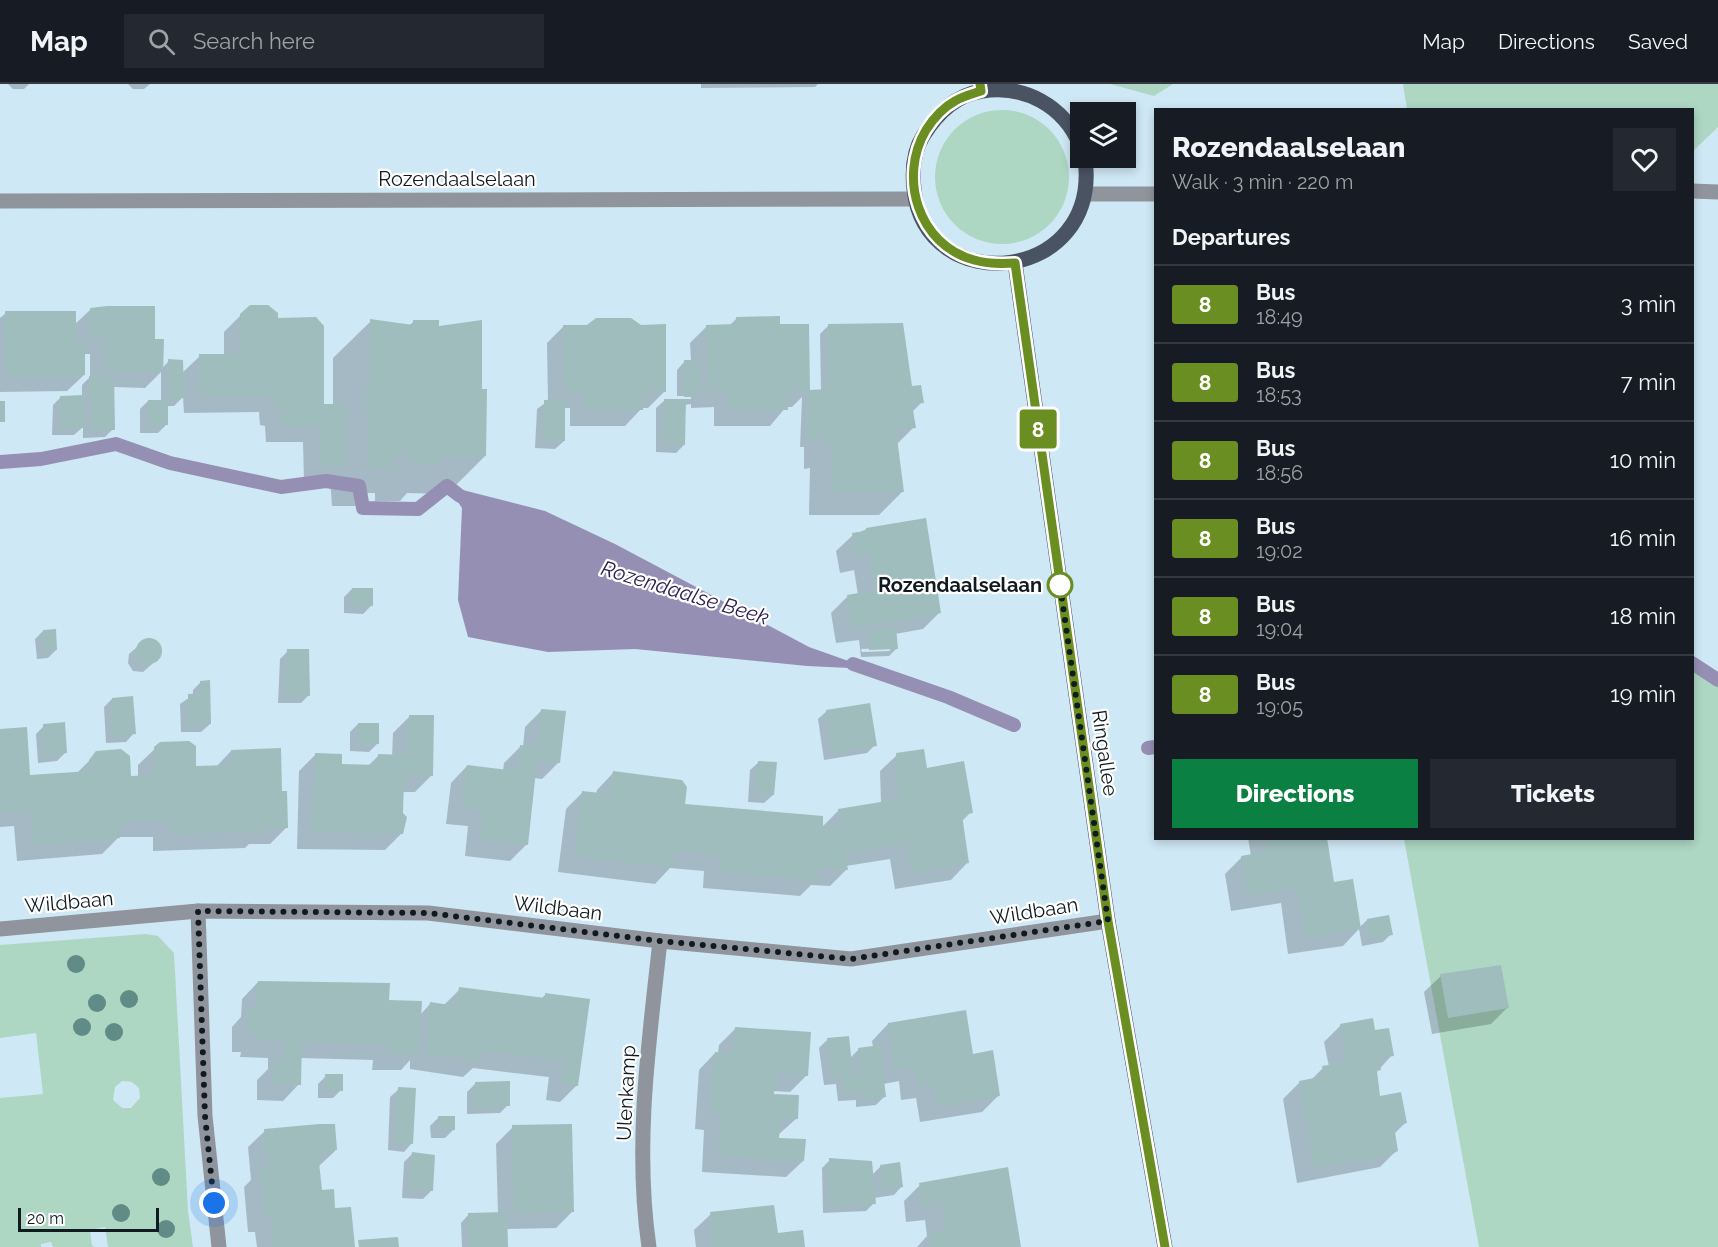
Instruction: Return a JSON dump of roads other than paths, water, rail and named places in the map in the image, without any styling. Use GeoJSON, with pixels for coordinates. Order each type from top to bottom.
{"type":"FeatureCollection","features":[{"type":"Feature","properties":{"kind":"main road"},"geometry":{"type":"LineString","coordinates":[[1070,125],[1047,103],[1015,90],[980,87],[954,101],[933,120],[918,144],[912,171],[915,200],[923,219],[936,237],[952,250],[972,260],[994,264],[1015,263],[1040,255],[1061,239],[1076,218],[1086,194],[1085,168]]}},
{"type":"Feature","properties":{"kind":"main road","name":"Ringallee"},"geometry":{"type":"LineString","coordinates":[[1015,263],[1108,921],[1165,1247]]}},
{"type":"Feature","properties":{"kind":"street"},"geometry":{"type":"LineString","coordinates":[[1694,191],[1718,192]]}},
{"type":"Feature","properties":{"kind":"street"},"geometry":{"type":"LineString","coordinates":[[1086,194],[1154,194]]}},
{"type":"Feature","properties":{"kind":"street","name":"Rozendaalselaan"},"geometry":{"type":"LineString","coordinates":[[0,201],[915,200]]}},
{"type":"Feature","properties":{"kind":"street"},"geometry":{"type":"LineString","coordinates":[[198,911],[205,1116],[219,1247]]}},
{"type":"Feature","properties":{"kind":"street","name":"Wildbaan"},"geometry":{"type":"LineString","coordinates":[[0,929],[198,911],[428,913],[660,941],[851,959],[1108,921]]}},
{"type":"Feature","properties":{"kind":"street","name":"Ulenkamp"},"geometry":{"type":"LineString","coordinates":[[649,1247],[643,1204],[645,1074],[660,941]]}},
{"type":"Feature","properties":{"kind":"water"},"geometry":{"type":"Polygon","coordinates":[[[447,486],[545,511],[615,544],[809,647],[871,669],[807,666],[635,649],[548,652],[468,637],[458,600],[462,508],[447,486]]]}},
{"type":"Feature","properties":{"kind":"waterway","name":"Rozendaalse Beek"},"geometry":{"type":"LineString","coordinates":[[0,462],[41,459],[116,444],[170,463],[281,487],[326,481],[359,486],[363,508],[418,509],[447,486],[460,496]]}},
{"type":"Feature","properties":{"kind":"waterway","name":"Rozendaalse Beek"},"geometry":{"type":"LineString","coordinates":[[853,664],[948,697],[1014,725]]}},
{"type":"Feature","properties":{"kind":"waterway","name":"Rozendaalse Beek"},"geometry":{"type":"LineString","coordinates":[[1694,664],[1718,680]]}},
{"type":"Feature","properties":{"kind":"waterway","name":"Rozendaalse Beek"},"geometry":{"type":"LineString","coordinates":[[1148,748],[1154,747]]}},
{"type":"Feature","properties":{"kind":"place","name":"Rozendaalselaan"},"geometry":{"type":"Point","coordinates":[1060,585]}}]}
